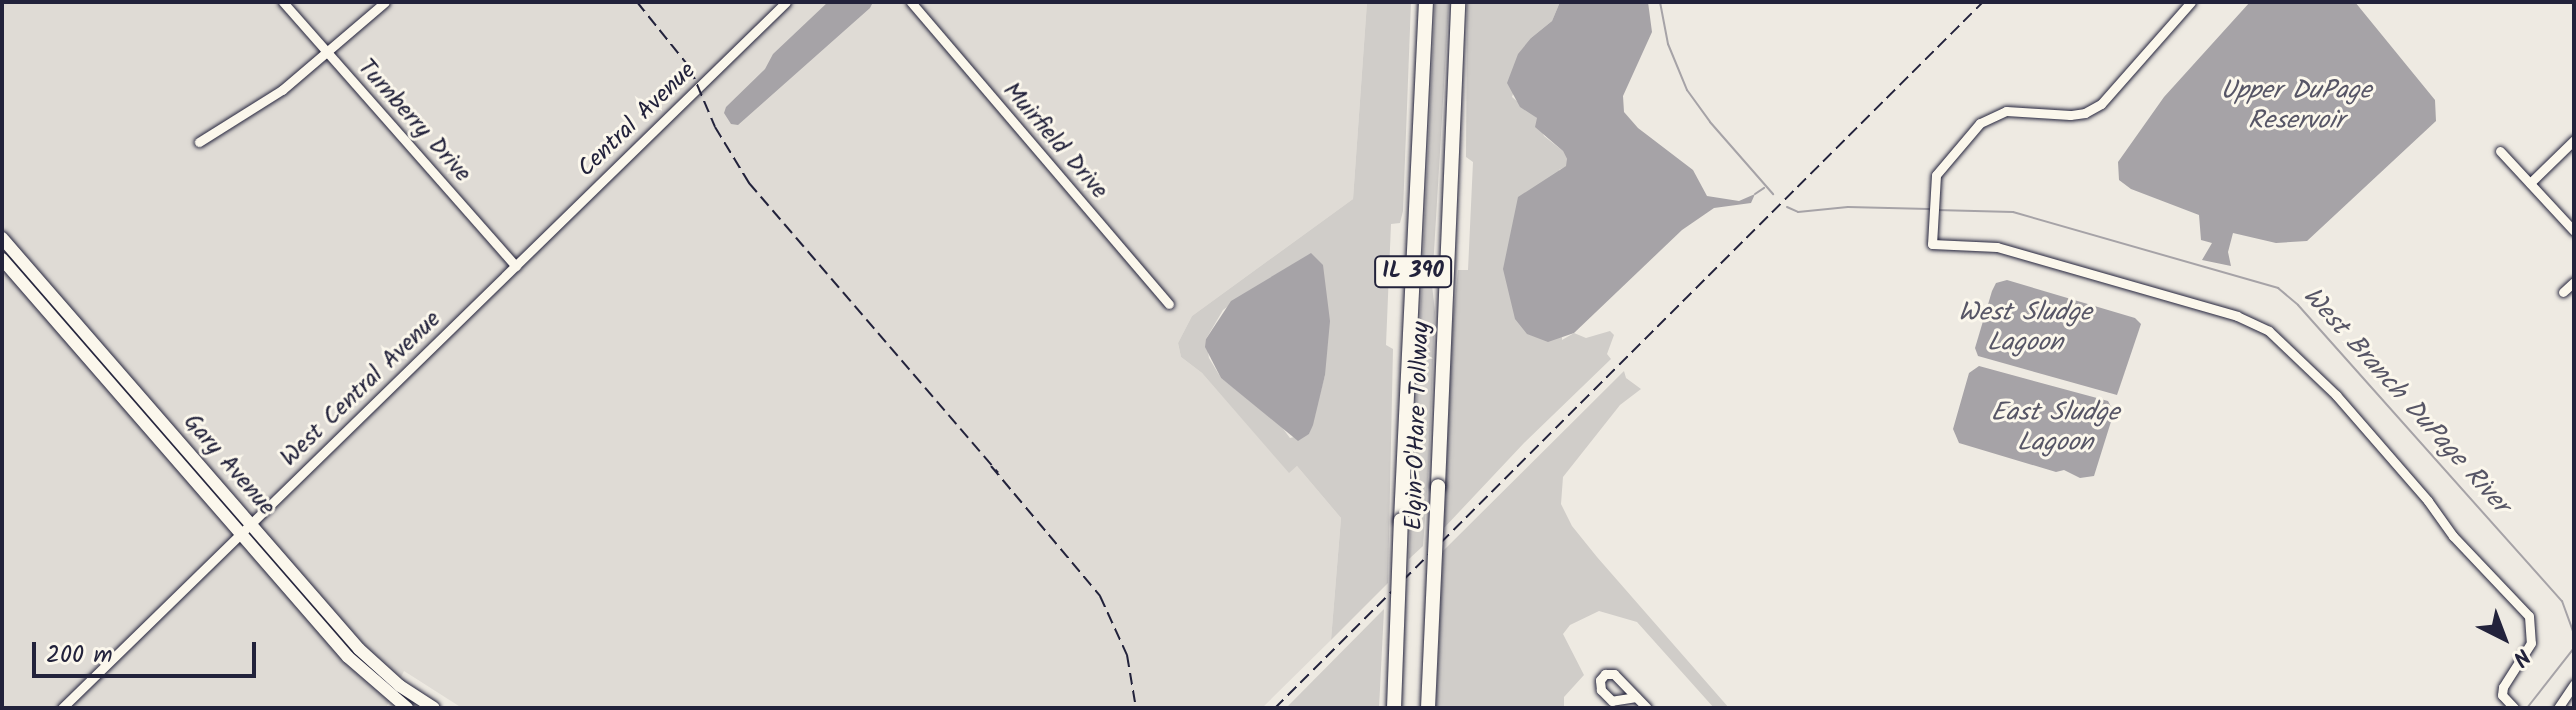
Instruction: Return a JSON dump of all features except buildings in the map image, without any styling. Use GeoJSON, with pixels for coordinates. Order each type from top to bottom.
{"type":"FeatureCollection","features":[{"type":"Feature","properties":{"kind":"highway"},"geometry":{"type":"LineString","coordinates":[[1420,2],[1423,25]]}},
{"type":"Feature","properties":{"kind":"highway"},"geometry":{"type":"LineString","coordinates":[[1423,25],[1426,2]]}},
{"type":"Feature","properties":{"kind":"highway","name":"Elgin-O'Hare Tollway"},"geometry":{"type":"LineString","coordinates":[[1428,708],[1458,2]]}},
{"type":"Feature","properties":{"kind":"highway","name":"Elgin-O'Hare Tollway"},"geometry":{"type":"LineString","coordinates":[[1394,708],[1423,25]]}},
{"type":"Feature","properties":{"kind":"main road","name":"Gary Avenue"},"geometry":{"type":"LineString","coordinates":[[2,238],[372,662],[434,708]]}},
{"type":"Feature","properties":{"kind":"main road","name":"Gary Avenue"},"geometry":{"type":"LineString","coordinates":[[2,259],[357,667],[407,708]]}},
{"type":"Feature","properties":{"kind":"street","name":"Turnberry Drive"},"geometry":{"type":"LineString","coordinates":[[283,2],[516,266]]}},
{"type":"Feature","properties":{"kind":"street"},"geometry":{"type":"LineString","coordinates":[[199,142],[282,90],[385,2]]}},
{"type":"Feature","properties":{"kind":"street","name":"Central Avenue"},"geometry":{"type":"LineString","coordinates":[[516,266],[786,2]]}},
{"type":"Feature","properties":{"kind":"street","name":"Muirfield Drive"},"geometry":{"type":"LineString","coordinates":[[911,2],[1169,304]]}},
{"type":"Feature","properties":{"kind":"street"},"geometry":{"type":"LineString","coordinates":[[2191,2],[2101,104],[2085,113],[2070,115],[2006,111],[1980,123],[1938,169],[1933,196],[1932,244],[1997,247],[2237,316],[2281,342],[2336,395],[2428,501],[2453,536],[2529,616],[2531,643],[2503,687],[2502,695],[2514,708]]}},
{"type":"Feature","properties":{"kind":"street"},"geometry":{"type":"LineString","coordinates":[[2530,183],[2574,140]]}},
{"type":"Feature","properties":{"kind":"street"},"geometry":{"type":"LineString","coordinates":[[2500,151],[2574,231]]}},
{"type":"Feature","properties":{"kind":"street","name":"West Central Avenue"},"geometry":{"type":"LineString","coordinates":[[62,708],[516,266]]}},
{"type":"Feature","properties":{"kind":"street"},"geometry":{"type":"LineString","coordinates":[[2563,292],[2574,282]]}},
{"type":"Feature","properties":{"kind":"street"},"geometry":{"type":"LineString","coordinates":[[2558,708],[2574,684]]}},
{"type":"Feature","properties":{"kind":"street"},"geometry":{"type":"LineString","coordinates":[[1636,697],[1647,708]]}},
{"type":"Feature","properties":{"kind":"shaded area"},"geometry":{"type":"Polygon","coordinates":[[[2,2],[1367,2],[1353,199],[1192,316],[1178,343],[1181,357],[1202,373],[1289,472],[1297,466],[1341,518],[1331,640],[1262,708],[462,708],[404,671],[386,708],[2,708],[2,2]]]}},
{"type":"Feature","properties":{"kind":"shaded area"},"geometry":{"type":"Polygon","coordinates":[[[1367,2],[1411,2],[1403,211],[1400,223],[1391,224],[1386,345],[1393,349],[1388,583],[1331,640],[1341,518],[1297,466],[1289,473],[1202,373],[1181,357],[1178,343],[1192,316],[1353,199],[1367,2]],[[1250,290],[1223,310],[1206,339],[1209,358],[1221,378],[1278,422],[1290,438],[1309,434],[1325,375],[1250,290]]]}},
{"type":"Feature","properties":{"kind":"shaded area"},"geometry":{"type":"Polygon","coordinates":[[[1435,2],[1449,2],[1432,285],[1435,312],[1429,464],[1423,546],[1409,559],[1435,2]]]}},
{"type":"Feature","properties":{"kind":"shaded area"},"geometry":{"type":"Polygon","coordinates":[[[1467,2],[1560,2],[1552,21],[1531,38],[1512,97],[1537,118],[1544,136],[1563,151],[1567,159],[1567,166],[1559,170],[1562,340],[1574,333],[1586,338],[1610,331],[1614,335],[1607,354],[1611,359],[1524,443],[1444,528],[1453,319],[1458,270],[1468,270],[1473,162],[1466,157],[1467,2]]]}},
{"type":"Feature","properties":{"kind":"shaded area"},"geometry":{"type":"Polygon","coordinates":[[[1624,371],[1626,378],[1641,389],[1620,405],[1563,477],[1561,504],[1572,526],[1597,557],[1729,708],[1714,708],[1637,622],[1599,611],[1570,625],[1563,634],[1584,675],[1564,697],[1564,708],[1436,708],[1443,551],[1624,371]]]}},
{"type":"Feature","properties":{"kind":"shaded area"},"geometry":{"type":"Polygon","coordinates":[[[1384,609],[1379,708],[1286,708],[1384,609]]]}},
{"type":"Feature","properties":{"kind":"water"},"geometry":{"type":"Polygon","coordinates":[[[828,2],[873,2],[870,8],[738,125],[731,124],[724,113],[726,107],[765,69],[773,54],[828,2]]]}},
{"type":"Feature","properties":{"kind":"water"},"geometry":{"type":"Polygon","coordinates":[[[1560,2],[1648,2],[1652,32],[1623,96],[1624,112],[1638,128],[1693,170],[1707,196],[1739,201],[1755,194],[1751,203],[1714,208],[1682,230],[1574,333],[1548,342],[1527,334],[1515,319],[1503,269],[1518,197],[1566,166],[1567,159],[1563,151],[1535,127],[1537,118],[1520,107],[1507,83],[1518,54],[1531,38],[1552,21],[1560,2]]]}},
{"type":"Feature","properties":{"kind":"water","name":"Upper DuPage Reservoir"},"geometry":{"type":"Polygon","coordinates":[[[2250,2],[2355,2],[2435,100],[2436,121],[2307,241],[2276,243],[2233,233],[2228,252],[2231,266],[2202,260],[2212,243],[2201,240],[2199,215],[2131,189],[2119,180],[2118,162],[2164,97],[2250,2]]]}},
{"type":"Feature","properties":{"kind":"water"},"geometry":{"type":"Polygon","coordinates":[[[1311,253],[1323,265],[1330,321],[1325,375],[1313,425],[1309,434],[1298,441],[1221,378],[1205,347],[1206,339],[1231,301],[1311,253]]]}},
{"type":"Feature","properties":{"kind":"water","name":"West Sludge Lagoon"},"geometry":{"type":"Polygon","coordinates":[[[2007,280],[2135,318],[2141,324],[2117,395],[1978,356],[1975,348],[1992,291],[1996,283],[2007,280]]]}},
{"type":"Feature","properties":{"kind":"water","name":"East Sludge Lagoon"},"geometry":{"type":"Polygon","coordinates":[[[1979,366],[2108,401],[2114,412],[2094,476],[2080,478],[2064,470],[2056,472],[1959,443],[1953,429],[1969,373],[1979,366]]]}},
{"type":"Feature","properties":{"kind":"waterway","name":"West Branch DuPage River"},"geometry":{"type":"LineString","coordinates":[[1660,2],[1668,44],[1687,90],[1710,122],[1773,194]]}},
{"type":"Feature","properties":{"kind":"waterway"},"geometry":{"type":"LineString","coordinates":[[1755,194],[1764,188]]}},
{"type":"Feature","properties":{"kind":"waterway","name":"West Branch DuPage River"},"geometry":{"type":"LineString","coordinates":[[1787,207],[1798,212],[1848,207],[1929,209]]}},
{"type":"Feature","properties":{"kind":"waterway","name":"West Branch DuPage River"},"geometry":{"type":"LineString","coordinates":[[1936,210],[2013,212],[2278,288],[2298,305],[2562,601],[2574,634]]}},
{"type":"Feature","properties":{"kind":"waterway"},"geometry":{"type":"LineString","coordinates":[[2527,708],[2574,648]]}},
{"type":"Feature","properties":{"kind":"railway"},"geometry":{"type":"LineString","coordinates":[[637,2],[690,68],[715,127],[749,183],[998,473]]}},
{"type":"Feature","properties":{"kind":"railway"},"geometry":{"type":"LineString","coordinates":[[1275,708],[1983,2]]}},
{"type":"Feature","properties":{"kind":"railway"},"geometry":{"type":"LineString","coordinates":[[991,466],[1100,596],[1127,655],[1136,708]]}}]}
